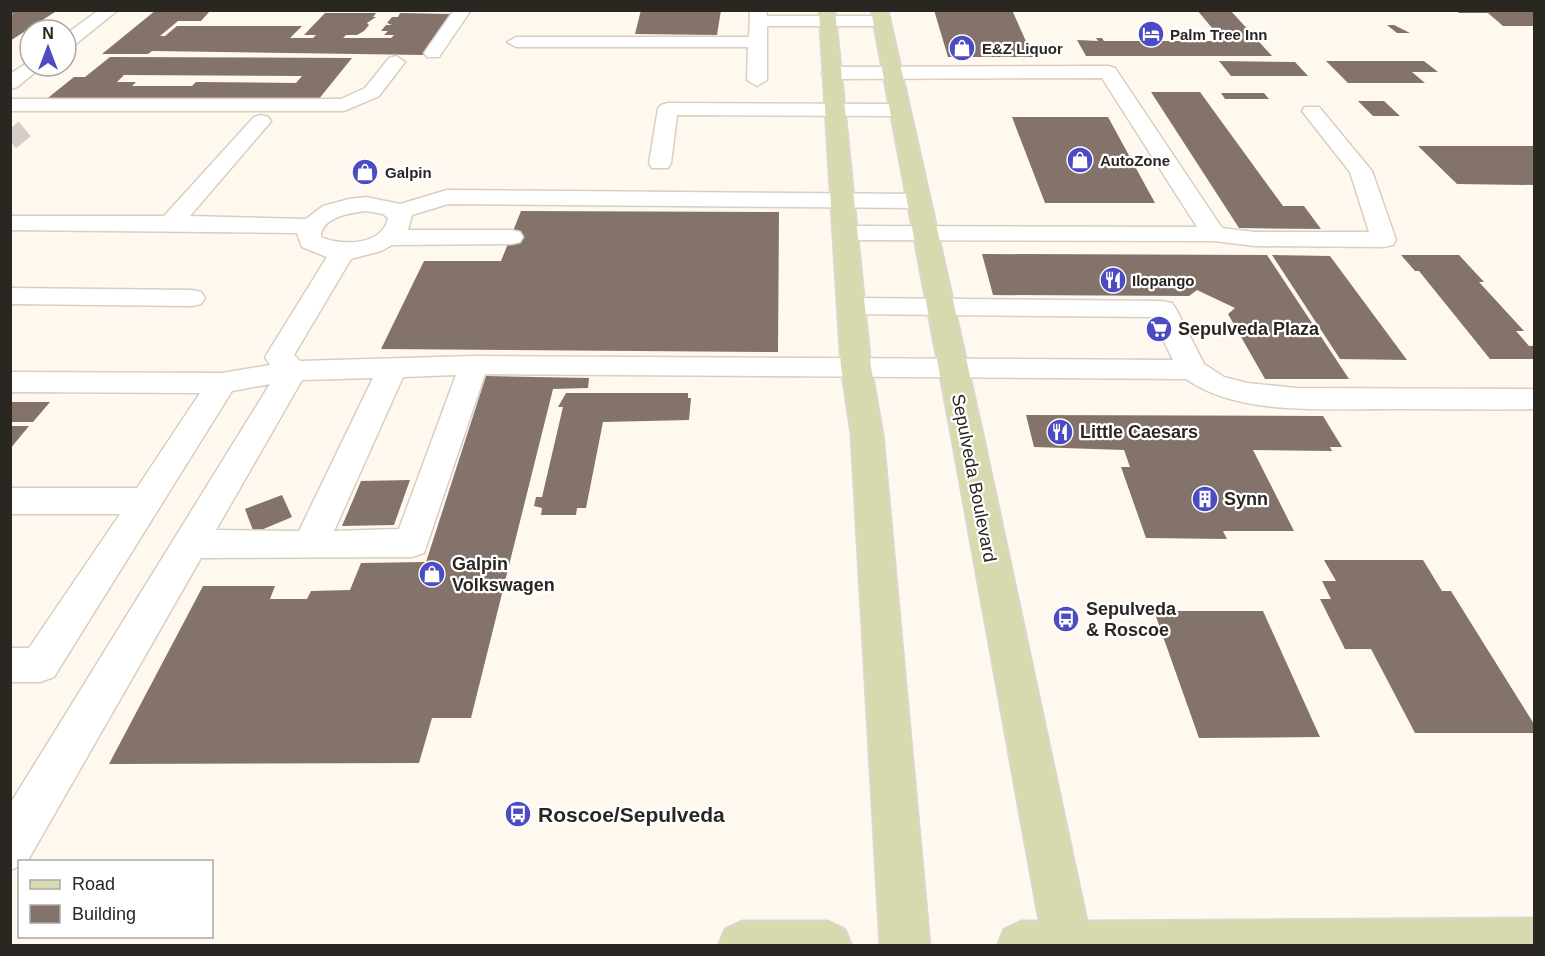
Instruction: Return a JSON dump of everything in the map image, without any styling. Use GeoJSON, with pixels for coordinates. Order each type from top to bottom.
{"type":"FeatureCollection","features":[{"type":"Feature","properties":{"kind":"main road"},"geometry":{"type":"LineString","coordinates":[[827,16],[856,367],[867,434],[905,945]]}},
{"type":"Feature","properties":{"kind":"main road","name":"Sepulveda Boulevard"},"geometry":{"type":"LineString","coordinates":[[880,16],[953,369],[1067,945]]}},
{"type":"Feature","properties":{"kind":"main road"},"geometry":{"type":"LineString","coordinates":[[1021,945],[1534,943]]}},
{"type":"Feature","properties":{"kind":"main road"},"geometry":{"type":"LineString","coordinates":[[742,945],[828,945]]}},
{"type":"Feature","properties":{"kind":"street"},"geometry":{"type":"LineString","coordinates":[[78,34],[110,10]]}},
{"type":"Feature","properties":{"kind":"street"},"geometry":{"type":"LineString","coordinates":[[433,53],[463,10]]}},
{"type":"Feature","properties":{"kind":"street"},"geometry":{"type":"LineString","coordinates":[[758,80],[758,16],[880,16]]}},
{"type":"Feature","properties":{"kind":"street"},"geometry":{"type":"LineString","coordinates":[[516,42],[758,42]]}},
{"type":"Feature","properties":{"kind":"street"},"geometry":{"type":"LineString","coordinates":[[10,105],[344,105],[372,92],[396,62]]}},
{"type":"Feature","properties":{"kind":"street"},"geometry":{"type":"LineString","coordinates":[[832,73],[1108,72],[1214,234]]}},
{"type":"Feature","properties":{"kind":"street"},"geometry":{"type":"LineString","coordinates":[[660,163],[668,109],[899,110]]}},
{"type":"Feature","properties":{"kind":"street"},"geometry":{"type":"LineString","coordinates":[[845,233],[1214,234],[1255,240],[1384,240],[1361,171],[1312,111]]}},
{"type":"Feature","properties":{"kind":"street"},"geometry":{"type":"LineString","coordinates":[[10,115],[42,115],[32,123]]}},
{"type":"Feature","properties":{"kind":"street"},"geometry":{"type":"LineString","coordinates":[[171,223],[261,121]]}},
{"type":"Feature","properties":{"kind":"street"},"geometry":{"type":"LineString","coordinates":[[397,212],[447,197],[917,201]]}},
{"type":"Feature","properties":{"kind":"street"},"geometry":{"type":"LineString","coordinates":[[353,205],[382,205],[397,212],[402,222],[398,230],[389,238],[360,250],[343,251],[329,250],[311,242],[308,235],[313,226],[327,214],[353,205]]}},
{"type":"Feature","properties":{"kind":"street"},"geometry":{"type":"LineString","coordinates":[[10,223],[313,226]]}},
{"type":"Feature","properties":{"kind":"street"},"geometry":{"type":"LineString","coordinates":[[389,238],[511,237]]}},
{"type":"Feature","properties":{"kind":"street"},"geometry":{"type":"LineString","coordinates":[[293,371],[279,357],[343,251]]}},
{"type":"Feature","properties":{"kind":"street"},"geometry":{"type":"LineString","coordinates":[[10,296],[192,298]]}},
{"type":"Feature","properties":{"kind":"street"},"geometry":{"type":"LineString","coordinates":[[851,306],[1162,309],[1192,370],[1214,385],[1225,388],[1247,393],[1296,398],[1534,399]]}},
{"type":"Feature","properties":{"kind":"street"},"geometry":{"type":"LineString","coordinates":[[10,382],[222,383],[293,371],[393,366],[1192,370]]}},
{"type":"Feature","properties":{"kind":"street"},"geometry":{"type":"LineString","coordinates":[[310,545],[393,366]]}},
{"type":"Feature","properties":{"kind":"street"},"geometry":{"type":"LineString","coordinates":[[190,544],[412,543],[474,366]]}},
{"type":"Feature","properties":{"kind":"street"},"geometry":{"type":"LineString","coordinates":[[10,848],[293,371]]}},
{"type":"Feature","properties":{"kind":"street"},"geometry":{"type":"LineString","coordinates":[[10,665],[40,665],[222,383]]}},
{"type":"Feature","properties":{"kind":"street"},"geometry":{"type":"LineString","coordinates":[[10,501],[146,501]]}},
{"type":"Feature","properties":{"kind":"building"},"geometry":{"type":"Polygon","coordinates":[[[14,10],[58,10],[46,18],[18,18],[18,36],[10,41],[10,16],[13,14],[10,12],[14,10]]]}},
{"type":"Feature","properties":{"kind":"building"},"geometry":{"type":"Polygon","coordinates":[[[156,10],[209,12],[201,21],[178,21],[160,36],[165,36],[177,26],[302,26],[290,38],[313,38],[316,35],[304,35],[325,13],[376,13],[373,17],[376,17],[367,23],[369,25],[364,31],[357,35],[346,35],[343,38],[391,38],[394,35],[384,35],[388,31],[381,31],[386,25],[392,25],[387,23],[392,17],[398,17],[400,13],[451,14],[424,55],[152,51],[148,54],[102,54],[156,10]]]}},
{"type":"Feature","properties":{"kind":"building"},"geometry":{"type":"Polygon","coordinates":[[[641,10],[721,10],[717,35],[635,34],[641,10]]]}},
{"type":"Feature","properties":{"kind":"building"},"geometry":{"type":"Polygon","coordinates":[[[934,10],[1012,10],[1033,57],[948,57],[934,10]]]}},
{"type":"Feature","properties":{"kind":"building"},"geometry":{"type":"Polygon","coordinates":[[[1197,10],[1230,10],[1272,56],[1086,56],[1077,40],[1098,41],[1096,38],[1102,38],[1104,41],[1223,41],[1197,10]]]}},
{"type":"Feature","properties":{"kind":"building"},"geometry":{"type":"Polygon","coordinates":[[[1455,10],[1534,10],[1534,26],[1503,26],[1488,13],[1459,13],[1455,10]]]}},
{"type":"Feature","properties":{"kind":"building"},"geometry":{"type":"Polygon","coordinates":[[[1387,25],[1394,25],[1410,33],[1397,33],[1387,25]]]}},
{"type":"Feature","properties":{"kind":"building"},"geometry":{"type":"Polygon","coordinates":[[[110,57],[352,58],[314,105],[44,101],[73,78],[85,77],[110,57]],[[124,75],[117,82],[136,82],[132,86],[192,86],[196,82],[296,83],[302,76],[124,75]]]}},
{"type":"Feature","properties":{"kind":"building"},"geometry":{"type":"Polygon","coordinates":[[[1219,61],[1295,62],[1308,76],[1231,76],[1219,61]]]}},
{"type":"Feature","properties":{"kind":"building"},"geometry":{"type":"Polygon","coordinates":[[[1326,61],[1424,61],[1438,72],[1412,72],[1425,83],[1348,83],[1326,61]]]}},
{"type":"Feature","properties":{"kind":"building"},"geometry":{"type":"Polygon","coordinates":[[[1151,92],[1200,92],[1283,206],[1304,206],[1321,229],[1239,228],[1151,92]]]}},
{"type":"Feature","properties":{"kind":"building"},"geometry":{"type":"Polygon","coordinates":[[[1221,93],[1264,93],[1269,99],[1225,99],[1221,93]]]}},
{"type":"Feature","properties":{"kind":"building"},"geometry":{"type":"Polygon","coordinates":[[[1358,101],[1384,101],[1400,116],[1373,116],[1358,101]]]}},
{"type":"Feature","properties":{"kind":"building","name":"AutoZone"},"geometry":{"type":"Polygon","coordinates":[[[1012,117],[1108,117],[1155,203],[1045,203],[1012,117]]]}},
{"type":"Feature","properties":{"kind":"building"},"geometry":{"type":"Polygon","coordinates":[[[1418,146],[1534,146],[1534,185],[1457,184],[1418,146]]]}},
{"type":"Feature","properties":{"kind":"building"},"geometry":{"type":"Polygon","coordinates":[[[521,211],[779,212],[778,352],[381,349],[424,261],[501,261],[521,211]]]}},
{"type":"Feature","properties":{"kind":"building"},"geometry":{"type":"Polygon","coordinates":[[[982,254],[1267,255],[1349,379],[1265,379],[1228,314],[1235,308],[1197,290],[1189,296],[993,295],[982,254]]]}},
{"type":"Feature","properties":{"kind":"building"},"geometry":{"type":"Polygon","coordinates":[[[1272,255],[1330,256],[1407,360],[1340,359],[1272,255]]]}},
{"type":"Feature","properties":{"kind":"building"},"geometry":{"type":"Polygon","coordinates":[[[1401,255],[1459,255],[1484,282],[1479,282],[1524,331],[1516,331],[1529,346],[1534,346],[1534,359],[1490,359],[1419,271],[1415,271],[1401,255]]]}},
{"type":"Feature","properties":{"kind":"building","name":"Galpin Volkswagen"},"geometry":{"type":"Polygon","coordinates":[[[486,376],[589,378],[588,388],[553,389],[471,718],[432,718],[419,763],[109,764],[203,586],[275,586],[270,599],[307,599],[311,591],[350,590],[361,563],[426,562],[486,376]]]}},
{"type":"Feature","properties":{"kind":"building"},"geometry":{"type":"Polygon","coordinates":[[[566,393],[688,393],[688,398],[691,398],[689,420],[603,422],[586,508],[577,508],[576,515],[541,515],[542,508],[534,506],[536,497],[542,497],[563,407],[558,407],[566,393]]]}},
{"type":"Feature","properties":{"kind":"building"},"geometry":{"type":"Polygon","coordinates":[[[10,402],[50,402],[33,422],[10,422],[10,402]]]}},
{"type":"Feature","properties":{"kind":"building"},"geometry":{"type":"Polygon","coordinates":[[[1026,415],[1323,416],[1342,447],[1330,447],[1332,451],[1253,450],[1294,531],[1223,531],[1227,539],[1146,538],[1121,467],[1130,467],[1124,450],[1034,447],[1026,415]]]}},
{"type":"Feature","properties":{"kind":"building"},"geometry":{"type":"Polygon","coordinates":[[[10,426],[29,426],[10,449],[10,426]]]}},
{"type":"Feature","properties":{"kind":"building"},"geometry":{"type":"Polygon","coordinates":[[[410,480],[394,525],[342,526],[361,481],[410,480]]]}},
{"type":"Feature","properties":{"kind":"building"},"geometry":{"type":"Polygon","coordinates":[[[282,495],[292,517],[254,533],[245,509],[282,495]]]}},
{"type":"Feature","properties":{"kind":"building"},"geometry":{"type":"Polygon","coordinates":[[[1324,560],[1423,560],[1442,591],[1451,591],[1534,724],[1534,733],[1415,733],[1371,649],[1345,649],[1320,599],[1331,599],[1322,581],[1336,581],[1324,560]]]}},
{"type":"Feature","properties":{"kind":"building"},"geometry":{"type":"Polygon","coordinates":[[[1154,611],[1263,611],[1320,737],[1199,738],[1154,611]]]}},
{"type":"Feature","properties":{"kind":"tunnel"},"geometry":{"type":"LineString","coordinates":[[10,141],[32,123]]}},
{"type":"Feature","properties":{"kind":"place","name":"Palm Tree Inn"},"geometry":{"type":"Point","coordinates":[1151,34]}},
{"type":"Feature","properties":{"kind":"place","name":"E&Z Liquor"},"geometry":{"type":"Point","coordinates":[962,48]}},
{"type":"Feature","properties":{"kind":"place","name":"AutoZone"},"geometry":{"type":"Point","coordinates":[1080,160]}},
{"type":"Feature","properties":{"kind":"place","name":"Galpin"},"geometry":{"type":"Point","coordinates":[365,172]}},
{"type":"Feature","properties":{"kind":"place","name":"Ilopango"},"geometry":{"type":"Point","coordinates":[1113,280]}},
{"type":"Feature","properties":{"kind":"place","name":"Sepulveda Plaza"},"geometry":{"type":"Point","coordinates":[1159,329]}},
{"type":"Feature","properties":{"kind":"place","name":"Little Caesars"},"geometry":{"type":"Point","coordinates":[1060,432]}},
{"type":"Feature","properties":{"kind":"place","name":"Synn"},"geometry":{"type":"Point","coordinates":[1205,499]}},
{"type":"Feature","properties":{"kind":"place","name":"Galpin Volkswagen"},"geometry":{"type":"Point","coordinates":[432,574]}},
{"type":"Feature","properties":{"kind":"place","name":"Sepulveda & Roscoe"},"geometry":{"type":"Point","coordinates":[1066,619]}},
{"type":"Feature","properties":{"kind":"place","name":"Roscoe/Sepulveda"},"geometry":{"type":"Point","coordinates":[518,814]}}]}
